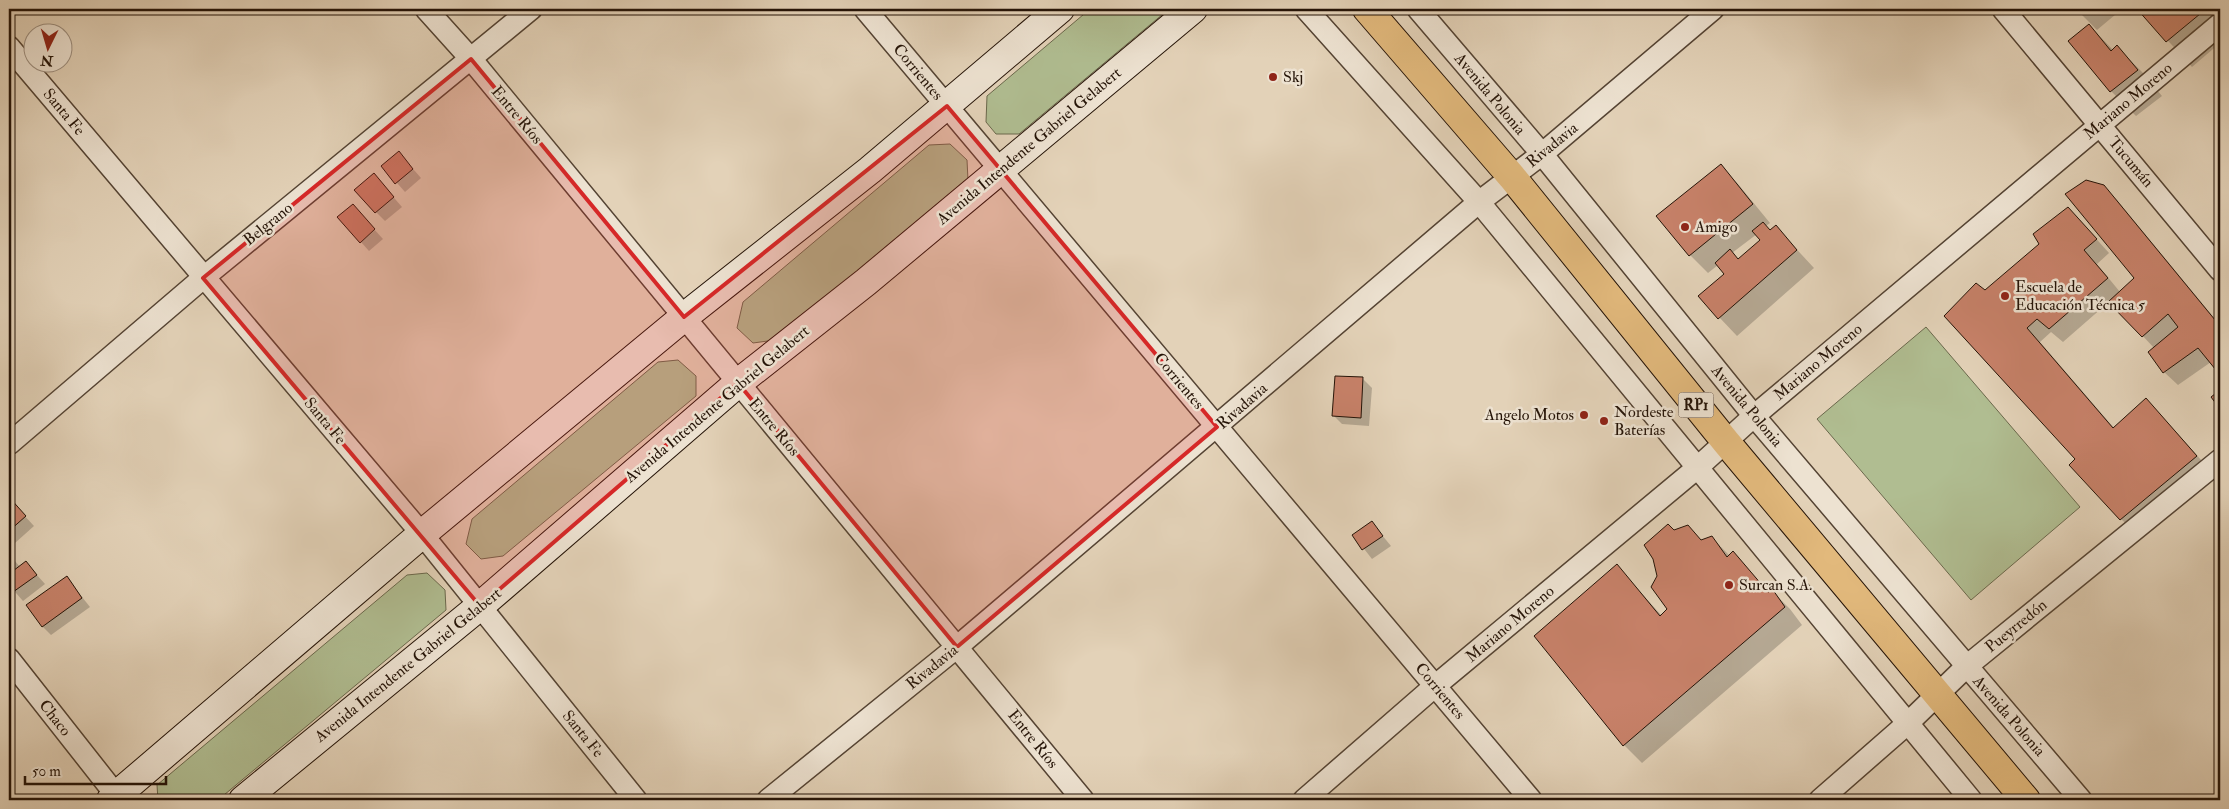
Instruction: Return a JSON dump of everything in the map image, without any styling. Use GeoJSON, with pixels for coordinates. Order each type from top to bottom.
{"type":"FeatureCollection","features":[{"type":"Feature","properties":{"kind":"main road"},"geometry":{"type":"LineString","coordinates":[[116,799],[422,534],[684,317],[870,170],[1060,9]]}},
{"type":"Feature","properties":{"kind":"main road","name":"Avenida Intendente Gabriel Gelabert"},"geometry":{"type":"LineString","coordinates":[[243,800],[480,606],[738,384],[866,282],[1193,9]]}},
{"type":"Feature","properties":{"kind":"main road","name":"RP1"},"geometry":{"type":"LineString","coordinates":[[1367,9],[1512,177],[1726,442],[2026,800]]}},
{"type":"Feature","properties":{"kind":"street","name":"Entre Ríos"},"geometry":{"type":"LineString","coordinates":[[426,9],[471,59],[1083,800]]}},
{"type":"Feature","properties":{"kind":"street","name":"Belgrano"},"geometry":{"type":"LineString","coordinates":[[9,444],[202,278],[532,9]]}},
{"type":"Feature","properties":{"kind":"street","name":"Corrientes"},"geometry":{"type":"LineString","coordinates":[[865,9],[1531,800]]}},
{"type":"Feature","properties":{"kind":"street"},"geometry":{"type":"LineString","coordinates":[[1306,9],[1479,202],[1971,800]]}},
{"type":"Feature","properties":{"kind":"street","name":"Avenida Polonia"},"geometry":{"type":"LineString","coordinates":[[1418,9],[1542,154],[1754,416],[2081,800]]}},
{"type":"Feature","properties":{"kind":"street","name":"Rivadavia"},"geometry":{"type":"LineString","coordinates":[[768,800],[957,647],[1218,427],[1479,202],[1542,154],[1713,9]]}},
{"type":"Feature","properties":{"kind":"street","name":"Tucumán"},"geometry":{"type":"LineString","coordinates":[[2003,9],[2220,270]]}},
{"type":"Feature","properties":{"kind":"street","name":"Mariano Moreno"},"geometry":{"type":"LineString","coordinates":[[1304,800],[1435,686],[1697,468],[1754,416],[2220,24]]}},
{"type":"Feature","properties":{"kind":"street","name":"Santa Fe"},"geometry":{"type":"LineString","coordinates":[[9,47],[202,278],[422,534],[636,800]]}},
{"type":"Feature","properties":{"kind":"street","name":"Pueyrredón"},"geometry":{"type":"LineString","coordinates":[[1820,800],[1908,724],[1966,666],[2220,460]]}},
{"type":"Feature","properties":{"kind":"street","name":"Chaco"},"geometry":{"type":"LineString","coordinates":[[9,659],[116,799]]}},
{"type":"Feature","properties":{"kind":"highlighted area"},"geometry":{"type":"Polygon","coordinates":[[[471,59],[684,317],[947,106],[1217,427],[957,647],[738,383],[480,606],[203,278],[471,59]]]}},
{"type":"Feature","properties":{"kind":"green space"},"geometry":{"type":"Polygon","coordinates":[[[1090,9],[1169,9],[1019,134],[996,134],[986,122],[987,96],[1090,9]]]}},
{"type":"Feature","properties":{"kind":"green space"},"geometry":{"type":"Polygon","coordinates":[[[950,144],[967,160],[968,180],[775,340],[753,343],[737,328],[743,302],[929,145],[950,144]]]}},
{"type":"Feature","properties":{"kind":"green space"},"geometry":{"type":"Polygon","coordinates":[[[1926,327],[2080,507],[1971,600],[1817,419],[1926,327]]]}},
{"type":"Feature","properties":{"kind":"green space"},"geometry":{"type":"Polygon","coordinates":[[[678,360],[696,376],[696,396],[503,556],[481,559],[466,544],[472,519],[658,362],[678,360]]]}},
{"type":"Feature","properties":{"kind":"green space"},"geometry":{"type":"Polygon","coordinates":[[[427,573],[445,590],[446,610],[218,800],[158,800],[157,785],[407,575],[427,573]]]}},
{"type":"Feature","properties":{"kind":"building"},"geometry":{"type":"Polygon","coordinates":[[[2137,9],[2206,9],[2166,42],[2137,9]]]}},
{"type":"Feature","properties":{"kind":"building"},"geometry":{"type":"Polygon","coordinates":[[[2089,24],[2111,51],[2117,45],[2138,70],[2110,92],[2068,41],[2089,24]]]}},
{"type":"Feature","properties":{"kind":"building"},"geometry":{"type":"Polygon","coordinates":[[[399,151],[413,169],[395,184],[381,166],[399,151]]]}},
{"type":"Feature","properties":{"kind":"building"},"geometry":{"type":"Polygon","coordinates":[[[1721,164],[1753,204],[1689,256],[1656,216],[1721,164]]]}},
{"type":"Feature","properties":{"kind":"building"},"geometry":{"type":"Polygon","coordinates":[[[374,173],[394,197],[375,213],[354,190],[374,173]]]}},
{"type":"Feature","properties":{"kind":"building"},"geometry":{"type":"Polygon","coordinates":[[[2086,180],[2104,185],[2220,326],[2220,375],[2198,348],[2163,373],[2148,352],[2178,327],[2168,314],[2142,337],[2108,302],[2134,278],[2065,194],[2086,180]]]}},
{"type":"Feature","properties":{"kind":"building"},"geometry":{"type":"Polygon","coordinates":[[[353,204],[375,229],[360,243],[337,217],[353,204]]]}},
{"type":"Feature","properties":{"kind":"building"},"geometry":{"type":"Polygon","coordinates":[[[2068,207],[2097,239],[2084,250],[2108,278],[2049,329],[2037,319],[2027,328],[2113,428],[2146,398],[2197,456],[2120,520],[2069,465],[2075,459],[1944,316],[1976,283],[1985,290],[2039,244],[2033,234],[2068,207]]]}},
{"type":"Feature","properties":{"kind":"building"},"geometry":{"type":"Polygon","coordinates":[[[1763,222],[1770,230],[1776,225],[1797,250],[1718,319],[1698,296],[1724,274],[1715,263],[1730,249],[1738,259],[1760,240],[1752,231],[1763,222]]]}},
{"type":"Feature","properties":{"kind":"building"},"geometry":{"type":"Polygon","coordinates":[[[1335,376],[1363,377],[1361,418],[1332,416],[1335,376]]]}},
{"type":"Feature","properties":{"kind":"building"},"geometry":{"type":"Polygon","coordinates":[[[2220,390],[2220,409],[2211,397],[2220,390]]]}},
{"type":"Feature","properties":{"kind":"building"},"geometry":{"type":"Polygon","coordinates":[[[9,497],[26,516],[9,531],[9,497]]]}},
{"type":"Feature","properties":{"kind":"building"},"geometry":{"type":"Polygon","coordinates":[[[1372,521],[1383,536],[1362,550],[1352,535],[1372,521]]]}},
{"type":"Feature","properties":{"kind":"building"},"geometry":{"type":"Polygon","coordinates":[[[1668,524],[1674,530],[1688,525],[1701,540],[1712,536],[1727,557],[1733,551],[1768,592],[1773,590],[1785,607],[1623,746],[1534,636],[1617,564],[1660,616],[1667,609],[1651,587],[1657,576],[1653,559],[1644,545],[1668,524]]]}},
{"type":"Feature","properties":{"kind":"building"},"geometry":{"type":"Polygon","coordinates":[[[26,561],[37,575],[13,592],[9,587],[9,574],[26,561]]]}},
{"type":"Feature","properties":{"kind":"building"},"geometry":{"type":"Polygon","coordinates":[[[67,576],[82,598],[42,627],[26,605],[67,576]]]}},
{"type":"Feature","properties":{"kind":"place","name":"Skj"},"geometry":{"type":"Point","coordinates":[1273,77]}},
{"type":"Feature","properties":{"kind":"place","name":"Amigo"},"geometry":{"type":"Point","coordinates":[1685,227]}},
{"type":"Feature","properties":{"kind":"place","name":"Escuela de Educación Técnica 5"},"geometry":{"type":"Point","coordinates":[2005,296]}},
{"type":"Feature","properties":{"kind":"place","name":"Angelo Motos"},"geometry":{"type":"Point","coordinates":[1584,415]}},
{"type":"Feature","properties":{"kind":"place","name":"Nordeste Baterías"},"geometry":{"type":"Point","coordinates":[1604,421]}},
{"type":"Feature","properties":{"kind":"place","name":"Surcan S.A."},"geometry":{"type":"Point","coordinates":[1729,585]}}]}
